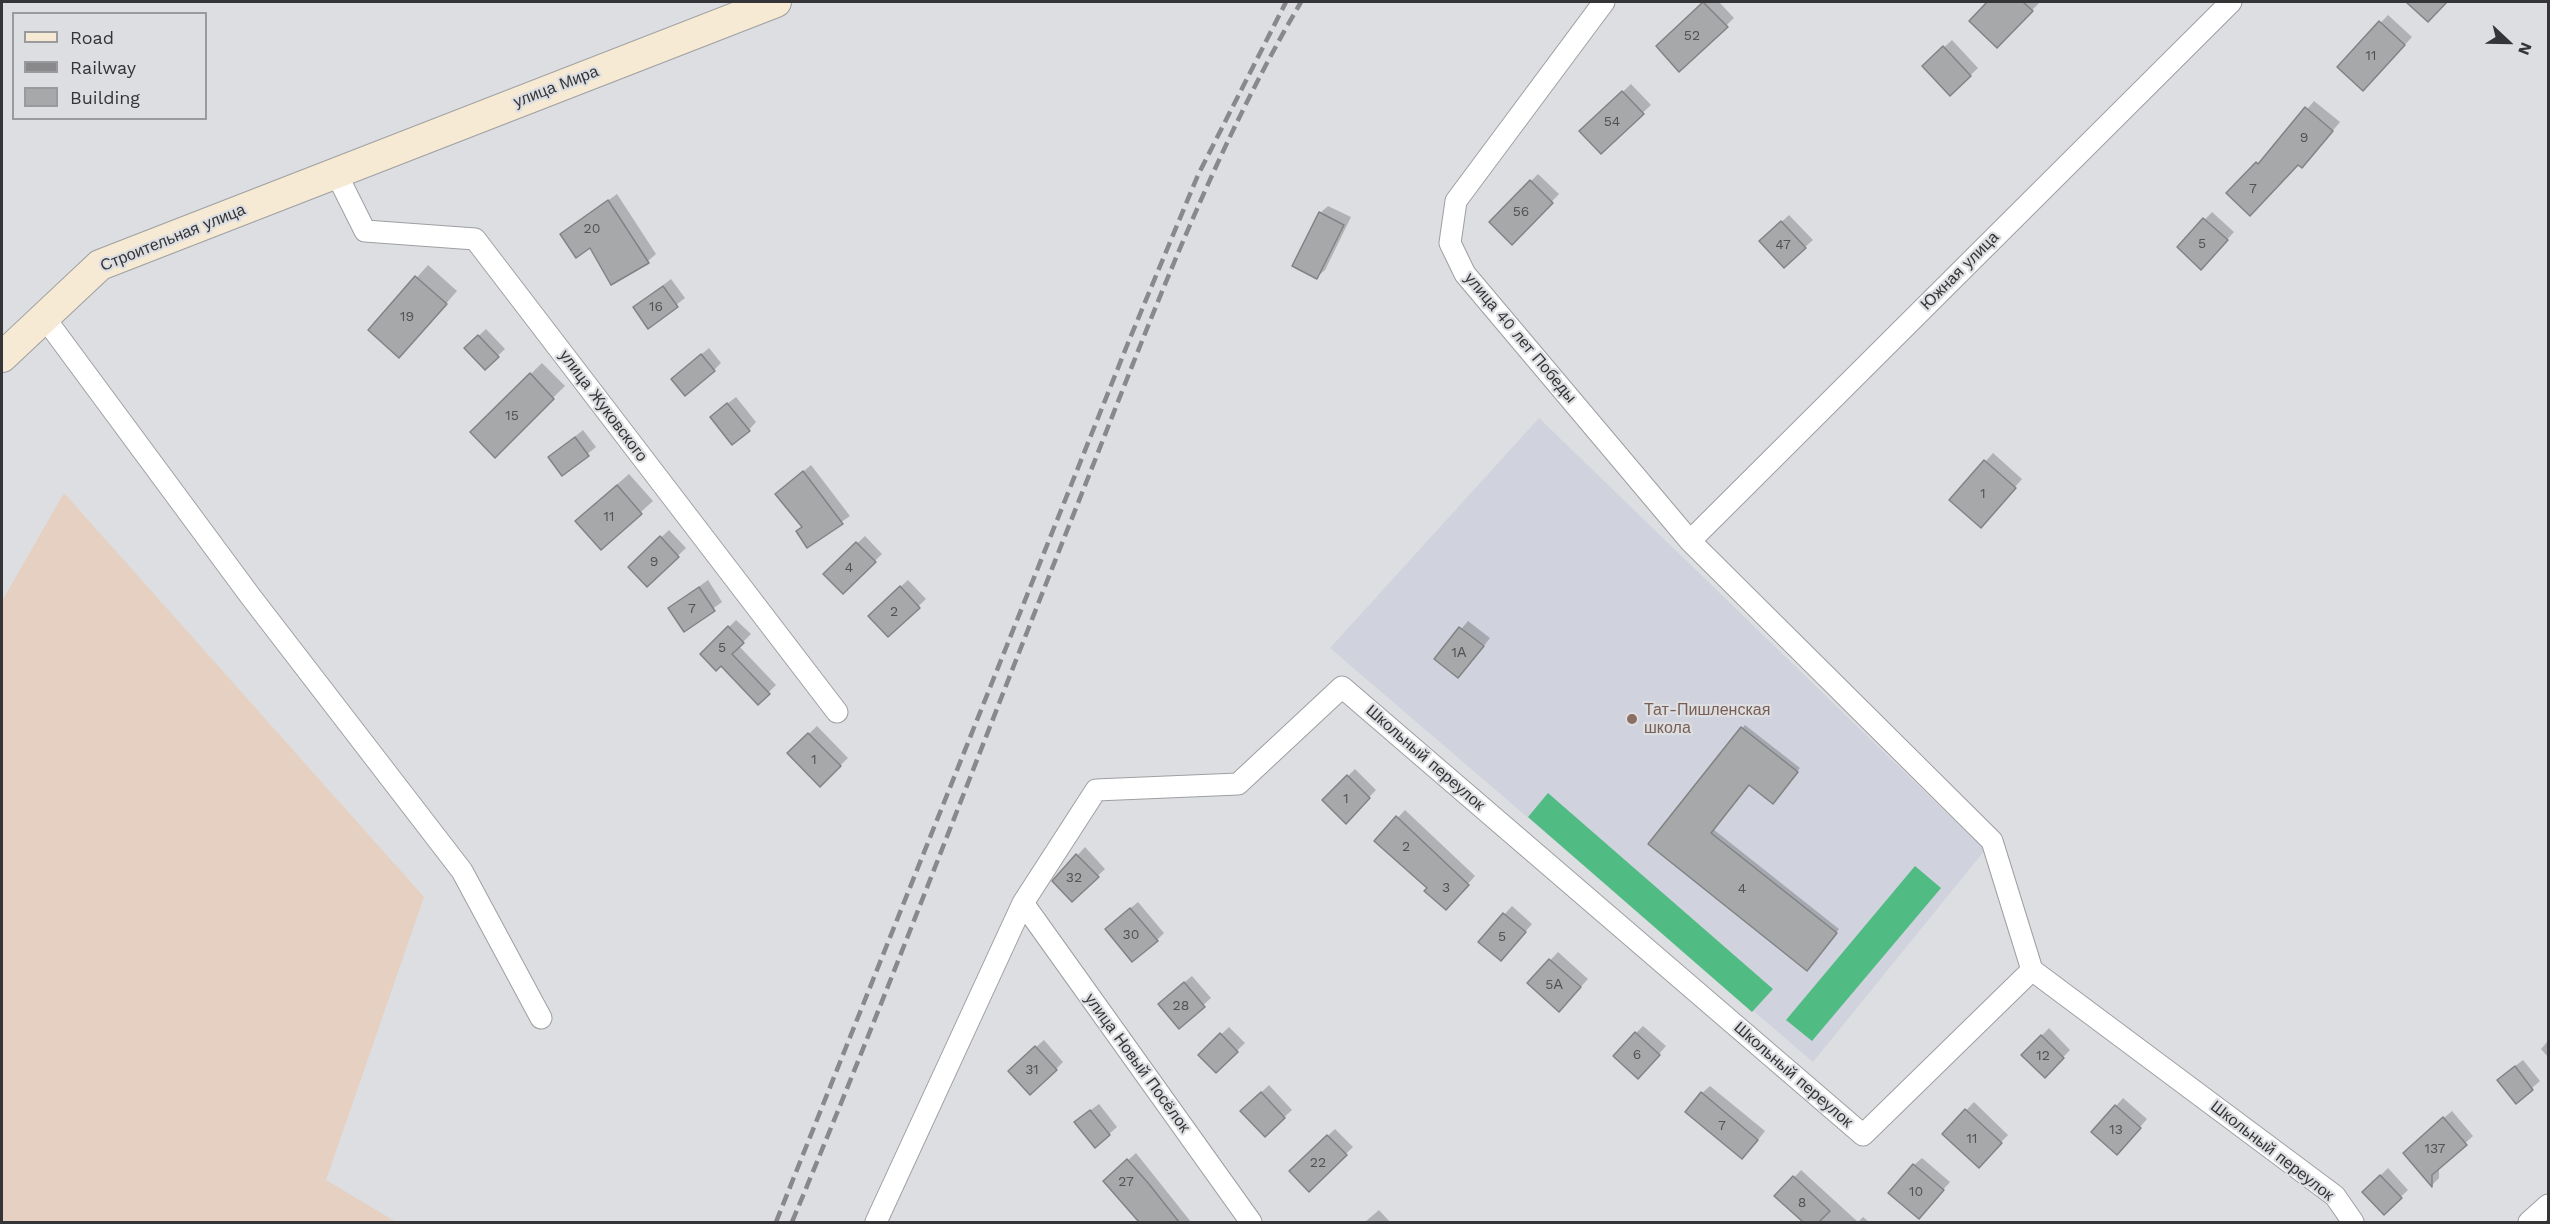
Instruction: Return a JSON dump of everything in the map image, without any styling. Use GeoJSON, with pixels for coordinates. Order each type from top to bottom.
{"type":"FeatureCollection","features":[{"type":"Feature","properties":{"kind":"street","name":"улица Мира"},"geometry":{"type":"LineString","coordinates":[[336,173],[776,2]]}},
{"type":"Feature","properties":{"kind":"street","name":"улица 40 лет Победы"},"geometry":{"type":"LineString","coordinates":[[1604,2],[1456,201],[1450,243],[1465,274],[1690,541],[1992,841],[2032,970]]}},
{"type":"Feature","properties":{"kind":"street","name":"Южная улица"},"geometry":{"type":"LineString","coordinates":[[1690,541],[2230,2]]}},
{"type":"Feature","properties":{"kind":"street","name":"Строительная улица"},"geometry":{"type":"LineString","coordinates":[[2,357],[100,265],[336,173]]}},
{"type":"Feature","properties":{"kind":"street","name":"улица Жуковского"},"geometry":{"type":"LineString","coordinates":[[336,173],[365,231],[475,239],[837,712]]}},
{"type":"Feature","properties":{"kind":"street"},"geometry":{"type":"LineString","coordinates":[[44,317],[251,597],[462,871],[541,1018]]}},
{"type":"Feature","properties":{"kind":"street","name":"Школьный переулок"},"geometry":{"type":"LineString","coordinates":[[1023,903],[1096,790],[1238,784],[1342,687],[1863,1135],[2032,970],[2335,1196],[2353,1222]]}},
{"type":"Feature","properties":{"kind":"street"},"geometry":{"type":"LineString","coordinates":[[876,1222],[1023,903]]}},
{"type":"Feature","properties":{"kind":"street","name":"улица Новый Посёлок"},"geometry":{"type":"LineString","coordinates":[[1023,903],[1251,1222]]}},
{"type":"Feature","properties":{"kind":"street"},"geometry":{"type":"LineString","coordinates":[[2529,1222],[2548,1204]]}},
{"type":"Feature","properties":{"kind":"shaded area","name":"Тат-Пишленская школа"},"geometry":{"type":"Polygon","coordinates":[[[1539,418],[1985,850],[1813,1062],[1330,648],[1539,418]]]}},
{"type":"Feature","properties":{"kind":"shaded area"},"geometry":{"type":"Polygon","coordinates":[[[64,493],[424,897],[326,1180],[396,1222],[2,1222],[2,601],[64,493]]]}},
{"type":"Feature","properties":{"kind":"green space"},"geometry":{"type":"Polygon","coordinates":[[[1548,793],[1773,989],[1752,1012],[1528,817],[1548,793]]]}},
{"type":"Feature","properties":{"kind":"green space"},"geometry":{"type":"Polygon","coordinates":[[[1915,866],[1941,888],[1812,1041],[1786,1020],[1915,866]]]}},
{"type":"Feature","properties":{"kind":"building"},"geometry":{"type":"Polygon","coordinates":[[[1703,2],[1728,27],[1679,72],[1656,46],[1703,2]]]}},
{"type":"Feature","properties":{"kind":"building"},"geometry":{"type":"Polygon","coordinates":[[[1987,2],[2023,2],[2033,11],[1997,48],[1969,21],[1987,2]]]}},
{"type":"Feature","properties":{"kind":"building"},"geometry":{"type":"Polygon","coordinates":[[[2406,2],[2447,2],[2428,22],[2406,2]]]}},
{"type":"Feature","properties":{"kind":"building"},"geometry":{"type":"Polygon","coordinates":[[[2379,21],[2405,45],[2363,91],[2337,67],[2379,21]]]}},
{"type":"Feature","properties":{"kind":"building"},"geometry":{"type":"Polygon","coordinates":[[[1943,46],[1971,76],[1950,96],[1922,66],[1943,46]]]}},
{"type":"Feature","properties":{"kind":"building"},"geometry":{"type":"Polygon","coordinates":[[[1622,91],[1644,114],[1601,154],[1579,131],[1622,91]]]}},
{"type":"Feature","properties":{"kind":"building"},"geometry":{"type":"Polygon","coordinates":[[[2305,107],[2333,131],[2302,168],[2298,165],[2250,216],[2226,193],[2256,162],[2258,164],[2305,107]]]}},
{"type":"Feature","properties":{"kind":"building"},"geometry":{"type":"Polygon","coordinates":[[[1530,180],[1553,203],[1512,245],[1489,222],[1530,180]]]}},
{"type":"Feature","properties":{"kind":"building"},"geometry":{"type":"Polygon","coordinates":[[[608,200],[649,263],[611,285],[590,248],[576,258],[560,234],[608,200]]]}},
{"type":"Feature","properties":{"kind":"building"},"geometry":{"type":"Polygon","coordinates":[[[1319,212],[1344,225],[1317,279],[1292,266],[1319,212]]]}},
{"type":"Feature","properties":{"kind":"building"},"geometry":{"type":"Polygon","coordinates":[[[2203,218],[2228,240],[2201,270],[2177,247],[2203,218]]]}},
{"type":"Feature","properties":{"kind":"building"},"geometry":{"type":"Polygon","coordinates":[[[1781,221],[1806,248],[1784,268],[1759,241],[1781,221]]]}},
{"type":"Feature","properties":{"kind":"building"},"geometry":{"type":"Polygon","coordinates":[[[415,276],[447,304],[399,358],[368,330],[415,276]]]}},
{"type":"Feature","properties":{"kind":"building"},"geometry":{"type":"Polygon","coordinates":[[[663,286],[678,307],[648,329],[633,307],[663,286]]]}},
{"type":"Feature","properties":{"kind":"building"},"geometry":{"type":"Polygon","coordinates":[[[478,335],[499,357],[485,370],[464,348],[478,335]]]}},
{"type":"Feature","properties":{"kind":"building"},"geometry":{"type":"Polygon","coordinates":[[[701,354],[715,371],[685,396],[671,379],[701,354]]]}},
{"type":"Feature","properties":{"kind":"building"},"geometry":{"type":"Polygon","coordinates":[[[530,373],[554,399],[495,458],[470,432],[530,373]]]}},
{"type":"Feature","properties":{"kind":"building"},"geometry":{"type":"Polygon","coordinates":[[[727,403],[750,431],[732,445],[710,417],[727,403]]]}},
{"type":"Feature","properties":{"kind":"building"},"geometry":{"type":"Polygon","coordinates":[[[575,437],[589,456],[562,476],[548,457],[575,437]]]}},
{"type":"Feature","properties":{"kind":"building"},"geometry":{"type":"Polygon","coordinates":[[[1984,460],[2016,488],[1981,528],[1949,500],[1984,460]]]}},
{"type":"Feature","properties":{"kind":"building"},"geometry":{"type":"Polygon","coordinates":[[[803,471],[843,524],[807,548],[796,531],[802,527],[775,494],[803,471]]]}},
{"type":"Feature","properties":{"kind":"building"},"geometry":{"type":"Polygon","coordinates":[[[617,485],[642,514],[601,550],[575,521],[617,485]]]}},
{"type":"Feature","properties":{"kind":"building"},"geometry":{"type":"Polygon","coordinates":[[[660,536],[679,557],[647,587],[628,567],[660,536]]]}},
{"type":"Feature","properties":{"kind":"building"},"geometry":{"type":"Polygon","coordinates":[[[856,542],[876,562],[843,594],[823,574],[856,542]]]}},
{"type":"Feature","properties":{"kind":"building"},"geometry":{"type":"Polygon","coordinates":[[[900,586],[920,608],[888,637],[868,616],[900,586]]]}},
{"type":"Feature","properties":{"kind":"building"},"geometry":{"type":"Polygon","coordinates":[[[699,587],[715,611],[684,632],[668,608],[699,587]]]}},
{"type":"Feature","properties":{"kind":"building"},"geometry":{"type":"Polygon","coordinates":[[[728,626],[744,643],[732,654],[770,694],[758,705],[721,666],[716,671],[700,654],[728,626]]]}},
{"type":"Feature","properties":{"kind":"building"},"geometry":{"type":"Polygon","coordinates":[[[1459,627],[1484,646],[1458,678],[1434,659],[1459,627]]]}},
{"type":"Feature","properties":{"kind":"building"},"geometry":{"type":"Polygon","coordinates":[[[1741,727],[1798,772],[1773,804],[1749,785],[1711,833],[1837,933],[1807,971],[1648,844],[1741,727]]]}},
{"type":"Feature","properties":{"kind":"building"},"geometry":{"type":"Polygon","coordinates":[[[808,733],[841,766],[820,787],[787,753],[808,733]]]}},
{"type":"Feature","properties":{"kind":"building"},"geometry":{"type":"Polygon","coordinates":[[[1347,775],[1370,798],[1346,824],[1322,800],[1347,775]]]}},
{"type":"Feature","properties":{"kind":"building"},"geometry":{"type":"Polygon","coordinates":[[[1396,816],[1469,885],[1446,910],[1424,891],[1427,888],[1374,841],[1396,816]]]}},
{"type":"Feature","properties":{"kind":"building"},"geometry":{"type":"Polygon","coordinates":[[[1076,854],[1099,877],[1072,902],[1052,881],[1076,854]]]}},
{"type":"Feature","properties":{"kind":"building"},"geometry":{"type":"Polygon","coordinates":[[[1130,908],[1158,941],[1132,962],[1105,929],[1130,908]]]}},
{"type":"Feature","properties":{"kind":"building"},"geometry":{"type":"Polygon","coordinates":[[[1503,913],[1526,932],[1501,961],[1478,942],[1503,913]]]}},
{"type":"Feature","properties":{"kind":"building"},"geometry":{"type":"Polygon","coordinates":[[[1549,959],[1581,987],[1559,1012],[1527,983],[1549,959]]]}},
{"type":"Feature","properties":{"kind":"building"},"geometry":{"type":"Polygon","coordinates":[[[1184,982],[1205,1007],[1179,1029],[1158,1004],[1184,982]]]}},
{"type":"Feature","properties":{"kind":"building"},"geometry":{"type":"Polygon","coordinates":[[[1635,1032],[1660,1055],[1638,1079],[1613,1056],[1635,1032]]]}},
{"type":"Feature","properties":{"kind":"building"},"geometry":{"type":"Polygon","coordinates":[[[1220,1033],[1238,1052],[1216,1073],[1198,1055],[1220,1033]]]}},
{"type":"Feature","properties":{"kind":"building"},"geometry":{"type":"Polygon","coordinates":[[[2041,1035],[2064,1058],[2045,1078],[2021,1055],[2041,1035]]]}},
{"type":"Feature","properties":{"kind":"building"},"geometry":{"type":"Polygon","coordinates":[[[1035,1046],[1057,1070],[1030,1095],[1008,1071],[1035,1046]]]}},
{"type":"Feature","properties":{"kind":"building"},"geometry":{"type":"Polygon","coordinates":[[[2515,1066],[2533,1090],[2516,1104],[2497,1080],[2515,1066]]]}},
{"type":"Feature","properties":{"kind":"building"},"geometry":{"type":"Polygon","coordinates":[[[1261,1092],[1285,1118],[1265,1137],[1240,1111],[1261,1092]]]}},
{"type":"Feature","properties":{"kind":"building"},"geometry":{"type":"Polygon","coordinates":[[[1701,1092],[1758,1140],[1742,1159],[1685,1112],[1701,1092]]]}},
{"type":"Feature","properties":{"kind":"building"},"geometry":{"type":"Polygon","coordinates":[[[2115,1105],[2141,1128],[2117,1155],[2091,1132],[2115,1105]]]}},
{"type":"Feature","properties":{"kind":"building"},"geometry":{"type":"Polygon","coordinates":[[[1965,1109],[2002,1143],[1979,1168],[1942,1134],[1965,1109]]]}},
{"type":"Feature","properties":{"kind":"building"},"geometry":{"type":"Polygon","coordinates":[[[1090,1110],[1110,1135],[1095,1148],[1074,1122],[1090,1110]]]}},
{"type":"Feature","properties":{"kind":"building"},"geometry":{"type":"Polygon","coordinates":[[[2443,1117],[2467,1145],[2432,1175],[2432,1187],[2403,1153],[2443,1117]]]}},
{"type":"Feature","properties":{"kind":"building"},"geometry":{"type":"Polygon","coordinates":[[[1327,1135],[1347,1155],[1309,1192],[1289,1171],[1327,1135]]]}},
{"type":"Feature","properties":{"kind":"building"},"geometry":{"type":"Polygon","coordinates":[[[1127,1159],[1179,1222],[1139,1222],[1103,1181],[1127,1159]]]}},
{"type":"Feature","properties":{"kind":"building"},"geometry":{"type":"Polygon","coordinates":[[[1913,1164],[1944,1190],[1919,1219],[1888,1193],[1913,1164]]]}},
{"type":"Feature","properties":{"kind":"building"},"geometry":{"type":"Polygon","coordinates":[[[2380,1175],[2402,1198],[2384,1215],[2362,1192],[2380,1175]]]}},
{"type":"Feature","properties":{"kind":"building"},"geometry":{"type":"Polygon","coordinates":[[[1793,1176],[1830,1211],[1819,1222],[1803,1222],[1774,1196],[1793,1176]]]}},
{"type":"Feature","properties":{"kind":"railway"},"geometry":{"type":"LineString","coordinates":[[776,1222],[1128,343],[1198,175],[1286,2]]}},
{"type":"Feature","properties":{"kind":"railway"},"geometry":{"type":"LineString","coordinates":[[792,1222],[1182,243],[1238,121],[1301,2]]}},
{"type":"Feature","properties":{"kind":"place","name":"Тат-Пишленская школа"},"geometry":{"type":"Point","coordinates":[1632,719]}}]}
